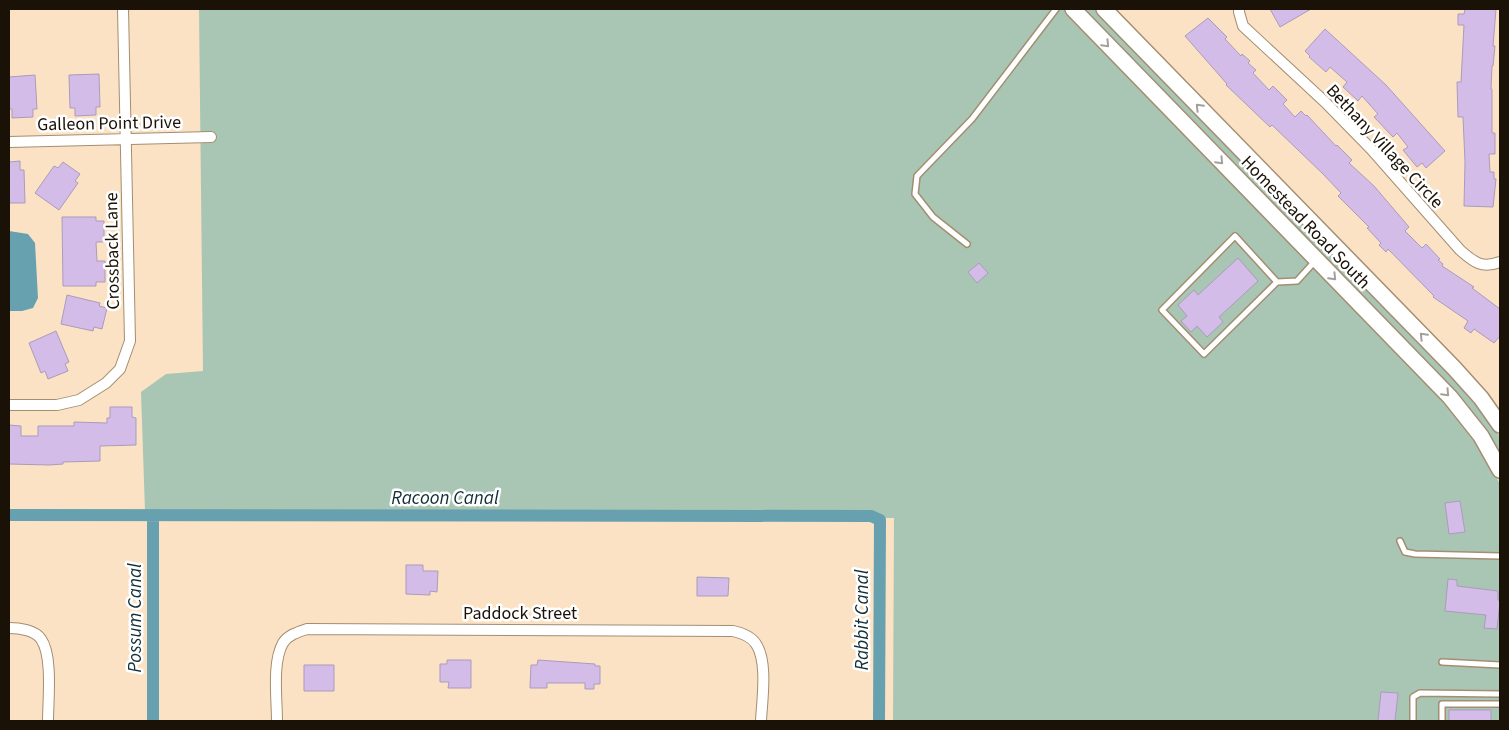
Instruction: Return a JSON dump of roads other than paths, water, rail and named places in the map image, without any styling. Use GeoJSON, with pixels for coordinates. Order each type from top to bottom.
{"type":"FeatureCollection","features":[{"type":"Feature","properties":{"kind":"main road","name":"Homestead Road South"},"geometry":{"type":"LineString","coordinates":[[1073,9],[1450,397],[1481,436],[1500,470]]}},
{"type":"Feature","properties":{"kind":"main road","name":"Homestead Road South"},"geometry":{"type":"LineString","coordinates":[[1104,9],[1454,368],[1481,398],[1500,425]]}},
{"type":"Feature","properties":{"kind":"street","name":"Crossback Lane"},"geometry":{"type":"LineString","coordinates":[[9,404],[57,405],[79,400],[106,383],[120,369],[130,341],[123,9]]}},
{"type":"Feature","properties":{"kind":"street","name":"Bethany Village Circle"},"geometry":{"type":"LineString","coordinates":[[1239,9],[1243,26],[1371,149],[1460,250],[1473,261],[1481,264],[1489,266],[1500,262]]}},
{"type":"Feature","properties":{"kind":"street","name":"Galleon Point Drive"},"geometry":{"type":"LineString","coordinates":[[9,142],[211,137]]}},
{"type":"Feature","properties":{"kind":"street"},"geometry":{"type":"LineString","coordinates":[[9,628],[31,631],[41,639],[49,660],[48,721]]}},
{"type":"Feature","properties":{"kind":"street","name":"Paddock Street"},"geometry":{"type":"LineString","coordinates":[[277,721],[277,670],[279,655],[284,642],[294,633],[307,629],[733,631],[746,635],[756,643],[762,659],[761,721]]}},
{"type":"Feature","properties":{"kind":"lane"},"geometry":{"type":"LineString","coordinates":[[967,244],[933,218],[915,194],[917,176],[972,119],[1056,9]]}},
{"type":"Feature","properties":{"kind":"lane"},"geometry":{"type":"LineString","coordinates":[[1277,282],[1235,236],[1162,310],[1204,354],[1277,282],[1297,282],[1316,259]]}},
{"type":"Feature","properties":{"kind":"lane"},"geometry":{"type":"LineString","coordinates":[[1400,541],[1405,552],[1415,554],[1500,556]]}},
{"type":"Feature","properties":{"kind":"lane"},"geometry":{"type":"LineString","coordinates":[[1442,662],[1500,665]]}},
{"type":"Feature","properties":{"kind":"lane"},"geometry":{"type":"LineString","coordinates":[[1413,721],[1413,698],[1420,693],[1500,694]]}},
{"type":"Feature","properties":{"kind":"lane"},"geometry":{"type":"LineString","coordinates":[[1442,694],[1442,721]]}},
{"type":"Feature","properties":{"kind":"lane"},"geometry":{"type":"LineString","coordinates":[[1442,704],[1500,704]]}},
{"type":"Feature","properties":{"kind":"water"},"geometry":{"type":"Polygon","coordinates":[[[9,231],[28,234],[35,243],[38,298],[33,308],[22,311],[9,311],[9,231]]]}},
{"type":"Feature","properties":{"kind":"waterway","name":"Racoon Canal"},"geometry":{"type":"LineString","coordinates":[[9,515],[871,516],[880,520],[879,721]]}},
{"type":"Feature","properties":{"kind":"waterway","name":"Possum Canal"},"geometry":{"type":"LineString","coordinates":[[153,515],[153,721]]}},
{"type":"Feature","properties":{"kind":"water label","name":"Rabbit Canal"},"geometry":{"type":"Point","coordinates":[861,620]}}]}
